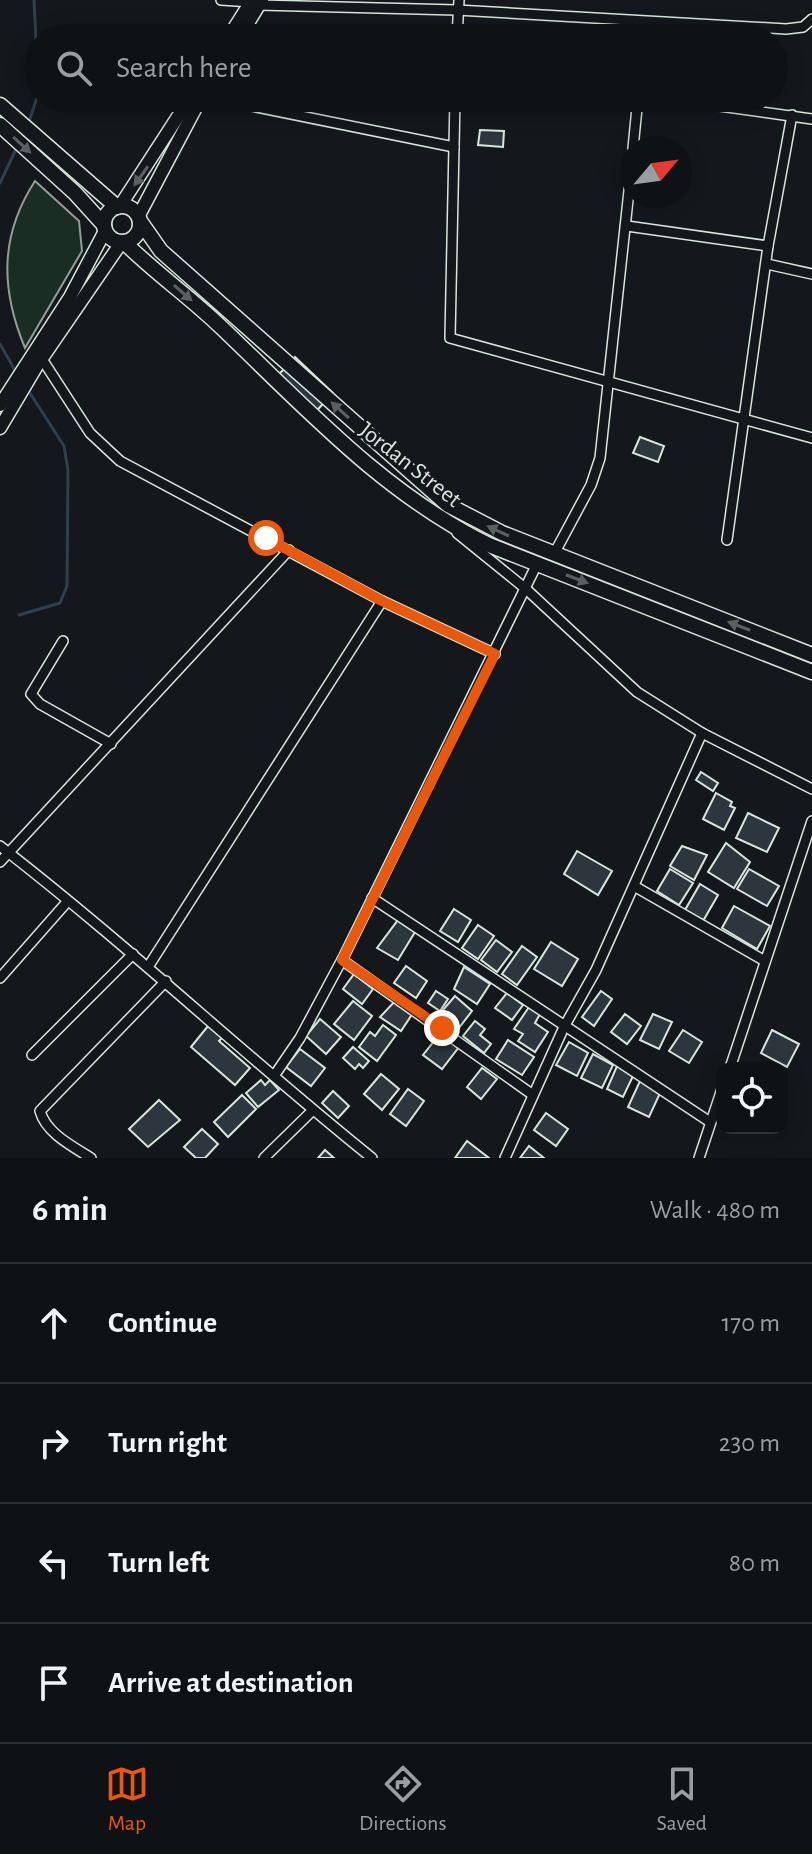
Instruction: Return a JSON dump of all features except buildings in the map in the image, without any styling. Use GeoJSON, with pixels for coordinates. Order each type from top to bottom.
{"type":"FeatureCollection","features":[{"type":"Feature","properties":{"kind":"highway"},"geometry":{"type":"LineString","coordinates":[[3,118],[48,149],[119,206],[129,207],[139,219],[135,237],[123,242],[111,239],[3,118]]}},
{"type":"Feature","properties":{"kind":"highway"},"geometry":{"type":"LineString","coordinates":[[104,228],[109,212],[119,206]]}},
{"type":"Feature","properties":{"kind":"highway","name":"Jordan Street"},"geometry":{"type":"LineString","coordinates":[[139,219],[161,251],[418,481],[470,518],[812,655]]}},
{"type":"Feature","properties":{"kind":"highway","name":"Jordan Street"},"geometry":{"type":"LineString","coordinates":[[123,242],[407,496],[440,520],[489,545],[812,672]]}},
{"type":"Feature","properties":{"kind":"highway"},"geometry":{"type":"LineString","coordinates":[[407,496],[418,481]]}},
{"type":"Feature","properties":{"kind":"main road"},"geometry":{"type":"LineString","coordinates":[[239,24],[256,2]]}},
{"type":"Feature","properties":{"kind":"main road"},"geometry":{"type":"LineString","coordinates":[[246,24],[256,2]]}},
{"type":"Feature","properties":{"kind":"main road"},"geometry":{"type":"LineString","coordinates":[[119,206],[181,112]]}},
{"type":"Feature","properties":{"kind":"main road"},"geometry":{"type":"LineString","coordinates":[[139,219],[158,173],[193,112]]}},
{"type":"Feature","properties":{"kind":"main road"},"geometry":{"type":"LineString","coordinates":[[0,428],[14,392],[70,297],[104,228]]}},
{"type":"Feature","properties":{"kind":"main road"},"geometry":{"type":"LineString","coordinates":[[36,357],[123,242]]}},
{"type":"Feature","properties":{"kind":"main road"},"geometry":{"type":"LineString","coordinates":[[0,405],[14,392]]}},
{"type":"Feature","properties":{"kind":"street"},"geometry":{"type":"LineString","coordinates":[[221,0],[458,5],[685,24]]}},
{"type":"Feature","properties":{"kind":"street"},"geometry":{"type":"LineString","coordinates":[[788,29],[803,27],[812,19]]}},
{"type":"Feature","properties":{"kind":"street"},"geometry":{"type":"LineString","coordinates":[[281,112],[454,147]]}},
{"type":"Feature","properties":{"kind":"street"},"geometry":{"type":"LineString","coordinates":[[455,112],[449,337],[812,438]]}},
{"type":"Feature","properties":{"kind":"street"},"geometry":{"type":"LineString","coordinates":[[634,136],[637,112]]}},
{"type":"Feature","properties":{"kind":"street"},"geometry":{"type":"LineString","coordinates":[[769,112],[812,119]]}},
{"type":"Feature","properties":{"kind":"street"},"geometry":{"type":"LineString","coordinates":[[727,540],[768,246],[792,115]]}},
{"type":"Feature","properties":{"kind":"street"},"geometry":{"type":"LineString","coordinates":[[554,554],[591,485],[600,458],[628,208]]}},
{"type":"Feature","properties":{"kind":"street"},"geometry":{"type":"LineString","coordinates":[[627,226],[768,246]]}},
{"type":"Feature","properties":{"kind":"street"},"geometry":{"type":"LineString","coordinates":[[767,264],[812,274]]}},
{"type":"Feature","properties":{"kind":"street"},"geometry":{"type":"LineString","coordinates":[[36,357],[102,447],[120,461],[382,601],[495,654]]}},
{"type":"Feature","properties":{"kind":"street"},"geometry":{"type":"LineString","coordinates":[[440,520],[526,589],[637,692],[702,733],[812,789]]}},
{"type":"Feature","properties":{"kind":"street"},"geometry":{"type":"LineString","coordinates":[[0,862],[4,849],[111,744],[289,550]]}},
{"type":"Feature","properties":{"kind":"street"},"geometry":{"type":"LineString","coordinates":[[274,1076],[342,960],[538,562]]}},
{"type":"Feature","properties":{"kind":"street"},"geometry":{"type":"LineString","coordinates":[[148,967],[382,601]]}},
{"type":"Feature","properties":{"kind":"street"},"geometry":{"type":"LineString","coordinates":[[63,641],[31,694],[40,704],[111,744]]}},
{"type":"Feature","properties":{"kind":"street"},"geometry":{"type":"LineString","coordinates":[[505,1158],[564,1027],[596,970],[702,733]]}},
{"type":"Feature","properties":{"kind":"street"},"geometry":{"type":"LineString","coordinates":[[732,1062],[812,821]]}},
{"type":"Feature","properties":{"kind":"street"},"geometry":{"type":"LineString","coordinates":[[4,849],[166,981],[312,1111],[371,1158]]}},
{"type":"Feature","properties":{"kind":"street"},"geometry":{"type":"LineString","coordinates":[[634,886],[765,961]]}},
{"type":"Feature","properties":{"kind":"street"},"geometry":{"type":"LineString","coordinates":[[372,898],[710,1122]]}},
{"type":"Feature","properties":{"kind":"street"},"geometry":{"type":"LineString","coordinates":[[0,978],[67,902]]}},
{"type":"Feature","properties":{"kind":"street"},"geometry":{"type":"LineString","coordinates":[[32,1055],[133,954]]}},
{"type":"Feature","properties":{"kind":"street"},"geometry":{"type":"LineString","coordinates":[[342,960],[533,1095]]}},
{"type":"Feature","properties":{"kind":"street"},"geometry":{"type":"LineString","coordinates":[[91,1158],[52,1131],[43,1121],[40,1111],[166,981]]}},
{"type":"Feature","properties":{"kind":"street"},"geometry":{"type":"LineString","coordinates":[[699,1158],[716,1106]]}},
{"type":"Feature","properties":{"kind":"street"},"geometry":{"type":"LineString","coordinates":[[264,1158],[312,1111]]}},
{"type":"Feature","properties":{"kind":"green space"},"geometry":{"type":"Polygon","coordinates":[[[35,181],[79,221],[82,251],[25,348],[11,304],[8,262],[15,221],[35,181]]]}},
{"type":"Feature","properties":{"kind":"waterway"},"geometry":{"type":"LineString","coordinates":[[34,0],[35,24]]}},
{"type":"Feature","properties":{"kind":"waterway"},"geometry":{"type":"LineString","coordinates":[[29,122],[32,112]]}},
{"type":"Feature","properties":{"kind":"waterway"},"geometry":{"type":"LineString","coordinates":[[0,183],[17,147]]}},
{"type":"Feature","properties":{"kind":"waterway"},"geometry":{"type":"LineString","coordinates":[[0,344],[17,374]]}},
{"type":"Feature","properties":{"kind":"waterway"},"geometry":{"type":"LineString","coordinates":[[19,615],[60,603],[67,586],[68,470],[64,446],[28,390]]}},
{"type":"Feature","properties":{"kind":"route"},"geometry":{"type":"LineString","coordinates":[[266,538],[382,601],[495,654],[342,960],[442,1028]]}}]}
